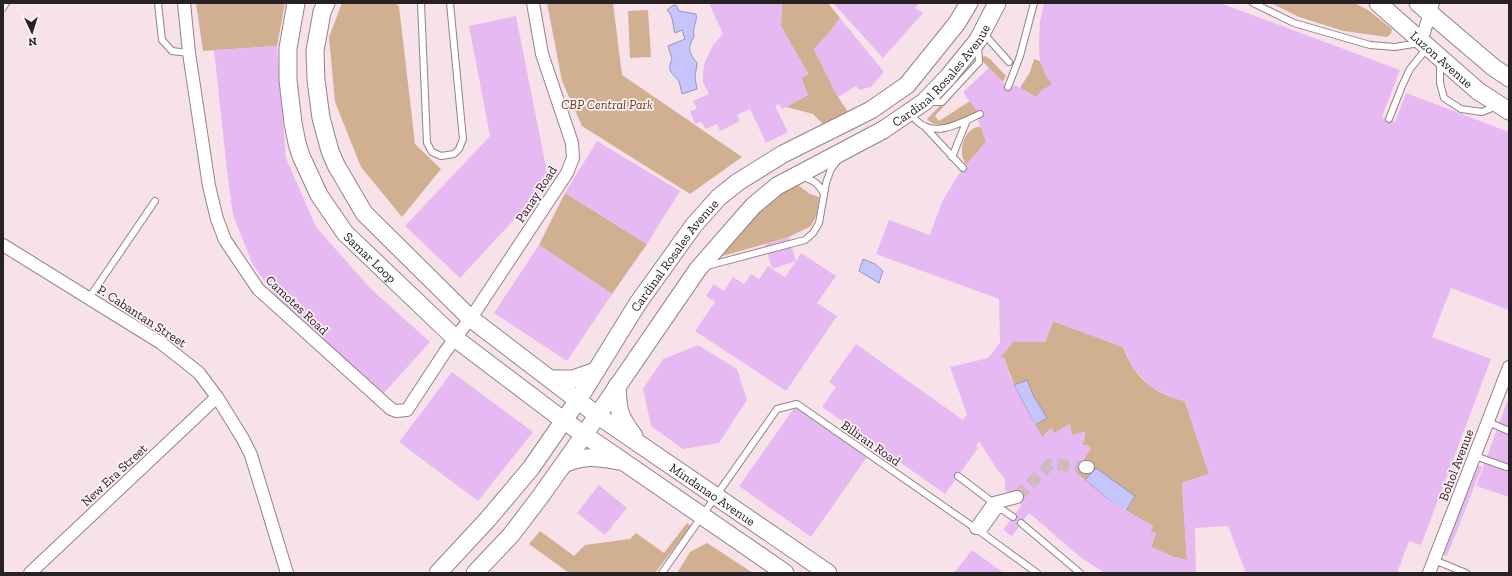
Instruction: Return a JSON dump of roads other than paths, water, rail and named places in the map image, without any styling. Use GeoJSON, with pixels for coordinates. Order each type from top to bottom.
{"type":"FeatureCollection","features":[{"type":"Feature","properties":{"kind":"street","name":"Camotes Road"},"geometry":{"type":"LineString","coordinates":[[184,3],[189,53],[210,186],[217,219],[225,240],[258,289],[391,409],[396,411],[407,410],[445,352],[470,318]]}},
{"type":"Feature","properties":{"kind":"street","name":"Samar Loop"},"geometry":{"type":"LineString","coordinates":[[296,3],[288,48],[288,80],[297,143],[301,156],[313,182],[345,233],[456,339],[584,435]]}},
{"type":"Feature","properties":{"kind":"street","name":"Samar Loop"},"geometry":{"type":"LineString","coordinates":[[326,3],[322,12],[314,51],[321,118],[330,151],[336,165],[364,213],[470,318],[597,415]]}},
{"type":"Feature","properties":{"kind":"street","name":"Panay Road"},"geometry":{"type":"LineString","coordinates":[[470,318],[567,173],[573,158],[572,143],[542,54],[533,3]]}},
{"type":"Feature","properties":{"kind":"street","name":"Cardinal Rosales Avenue"},"geometry":{"type":"LineString","coordinates":[[438,573],[488,519],[531,468],[578,400],[638,303],[694,224],[719,197],[761,167],[871,110],[907,85],[957,23],[969,3]]}},
{"type":"Feature","properties":{"kind":"street","name":"Cardinal Rosales Avenue"},"geometry":{"type":"LineString","coordinates":[[475,573],[511,535],[564,464],[698,269],[753,206],[777,186],[883,130],[924,102],[948,77],[980,36],[997,3]]}},
{"type":"Feature","properties":{"kind":"street","name":"Luzon Avenue"},"geometry":{"type":"LineString","coordinates":[[1378,3],[1478,91],[1504,108]]}},
{"type":"Feature","properties":{"kind":"street"},"geometry":{"type":"LineString","coordinates":[[1424,45],[1427,6]]}},
{"type":"Feature","properties":{"kind":"street"},"geometry":{"type":"LineString","coordinates":[[1427,6],[1493,67],[1509,78]]}},
{"type":"Feature","properties":{"kind":"street","name":"P. Cabantan Street"},"geometry":{"type":"LineString","coordinates":[[3,245],[162,343],[199,373],[217,397],[251,456],[287,573]]}},
{"type":"Feature","properties":{"kind":"street","name":"Bohol Avenue"},"geometry":{"type":"LineString","coordinates":[[1430,573],[1509,367]]}},
{"type":"Feature","properties":{"kind":"street"},"geometry":{"type":"LineString","coordinates":[[550,379],[573,379],[596,371]]}},
{"type":"Feature","properties":{"kind":"street"},"geometry":{"type":"LineString","coordinates":[[617,386],[619,410],[625,424],[640,444]]}},
{"type":"Feature","properties":{"kind":"street","name":"New Era Street"},"geometry":{"type":"LineString","coordinates":[[30,573],[217,397]]}},
{"type":"Feature","properties":{"kind":"street"},"geometry":{"type":"LineString","coordinates":[[538,401],[544,418],[544,448]]}},
{"type":"Feature","properties":{"kind":"street","name":"Mindanao Avenue"},"geometry":{"type":"LineString","coordinates":[[597,415],[828,573]]}},
{"type":"Feature","properties":{"kind":"street","name":"Mindanao Avenue"},"geometry":{"type":"LineString","coordinates":[[584,435],[785,573]]}},
{"type":"Feature","properties":{"kind":"street"},"geometry":{"type":"LineString","coordinates":[[564,464],[579,458],[594,457],[623,462]]}},
{"type":"Feature","properties":{"kind":"street"},"geometry":{"type":"LineString","coordinates":[[979,531],[997,506],[1017,497]]}},
{"type":"Feature","properties":{"kind":"lane"},"geometry":{"type":"LineString","coordinates":[[3,8],[6,3]]}},
{"type":"Feature","properties":{"kind":"lane"},"geometry":{"type":"LineString","coordinates":[[158,3],[162,40],[172,51],[189,53]]}},
{"type":"Feature","properties":{"kind":"lane"},"geometry":{"type":"LineString","coordinates":[[421,3],[427,143],[432,152],[441,156],[454,154],[459,149],[463,139],[450,3]]}},
{"type":"Feature","properties":{"kind":"lane"},"geometry":{"type":"LineString","coordinates":[[1008,87],[1020,56],[1034,3]]}},
{"type":"Feature","properties":{"kind":"lane"},"geometry":{"type":"LineString","coordinates":[[1253,3],[1294,23],[1370,45],[1395,47],[1424,45]]}},
{"type":"Feature","properties":{"kind":"lane"},"geometry":{"type":"LineString","coordinates":[[980,36],[1009,62]]}},
{"type":"Feature","properties":{"kind":"lane"},"geometry":{"type":"LineString","coordinates":[[1389,119],[1410,68],[1424,45]]}},
{"type":"Feature","properties":{"kind":"lane"},"geometry":{"type":"LineString","coordinates":[[1440,59],[1440,83],[1444,98],[1461,109],[1482,112],[1504,108]]}},
{"type":"Feature","properties":{"kind":"lane"},"geometry":{"type":"LineString","coordinates":[[910,113],[963,168]]}},
{"type":"Feature","properties":{"kind":"lane"},"geometry":{"type":"LineString","coordinates":[[925,127],[943,129],[980,114]]}},
{"type":"Feature","properties":{"kind":"lane"},"geometry":{"type":"LineString","coordinates":[[952,157],[967,120]]}},
{"type":"Feature","properties":{"kind":"lane"},"geometry":{"type":"LineString","coordinates":[[698,269],[805,240],[813,233],[819,223],[826,183],[831,169],[843,152]]}},
{"type":"Feature","properties":{"kind":"lane"},"geometry":{"type":"LineString","coordinates":[[795,176],[808,178],[815,182],[820,186],[824,194]]}},
{"type":"Feature","properties":{"kind":"lane"},"geometry":{"type":"LineString","coordinates":[[89,298],[155,201]]}},
{"type":"Feature","properties":{"kind":"lane","name":"Biliran Road"},"geometry":{"type":"LineString","coordinates":[[662,573],[777,409],[797,404],[1037,573]]}},
{"type":"Feature","properties":{"kind":"lane"},"geometry":{"type":"LineString","coordinates":[[1488,422],[1509,431]]}},
{"type":"Feature","properties":{"kind":"lane"},"geometry":{"type":"LineString","coordinates":[[1475,456],[1506,467]]}},
{"type":"Feature","properties":{"kind":"lane"},"geometry":{"type":"LineString","coordinates":[[958,476],[1013,517]]}},
{"type":"Feature","properties":{"kind":"lane"},"geometry":{"type":"LineString","coordinates":[[1022,523],[1080,573]]}},
{"type":"Feature","properties":{"kind":"lane"},"geometry":{"type":"LineString","coordinates":[[1434,560],[1466,573]]}},
{"type":"Feature","properties":{"kind":"water"},"geometry":{"type":"Polygon","coordinates":[[[676,5],[679,11],[696,14],[694,37],[690,44],[690,50],[697,63],[695,78],[697,89],[682,94],[679,81],[670,69],[672,59],[668,46],[685,39],[682,30],[675,33],[672,18],[667,10],[676,5]]]}},
{"type":"Feature","properties":{"kind":"water"},"geometry":{"type":"Polygon","coordinates":[[[863,259],[875,264],[883,271],[879,283],[859,271],[863,259]]]}},
{"type":"Feature","properties":{"kind":"water"},"geometry":{"type":"Polygon","coordinates":[[[1027,380],[1033,395],[1047,418],[1035,425],[1014,385],[1027,380]]]}},
{"type":"Feature","properties":{"kind":"water"},"geometry":{"type":"Polygon","coordinates":[[[1096,468],[1135,496],[1126,511],[1109,500],[1085,480],[1096,468]]]}},
{"type":"Feature","properties":{"kind":"tunnel"},"geometry":{"type":"LineString","coordinates":[[1017,497],[1050,464],[1085,467]]}},
{"type":"Feature","properties":{"kind":"park label","name":"CBP Central Park"},"geometry":{"type":"Point","coordinates":[607,104]}}]}
